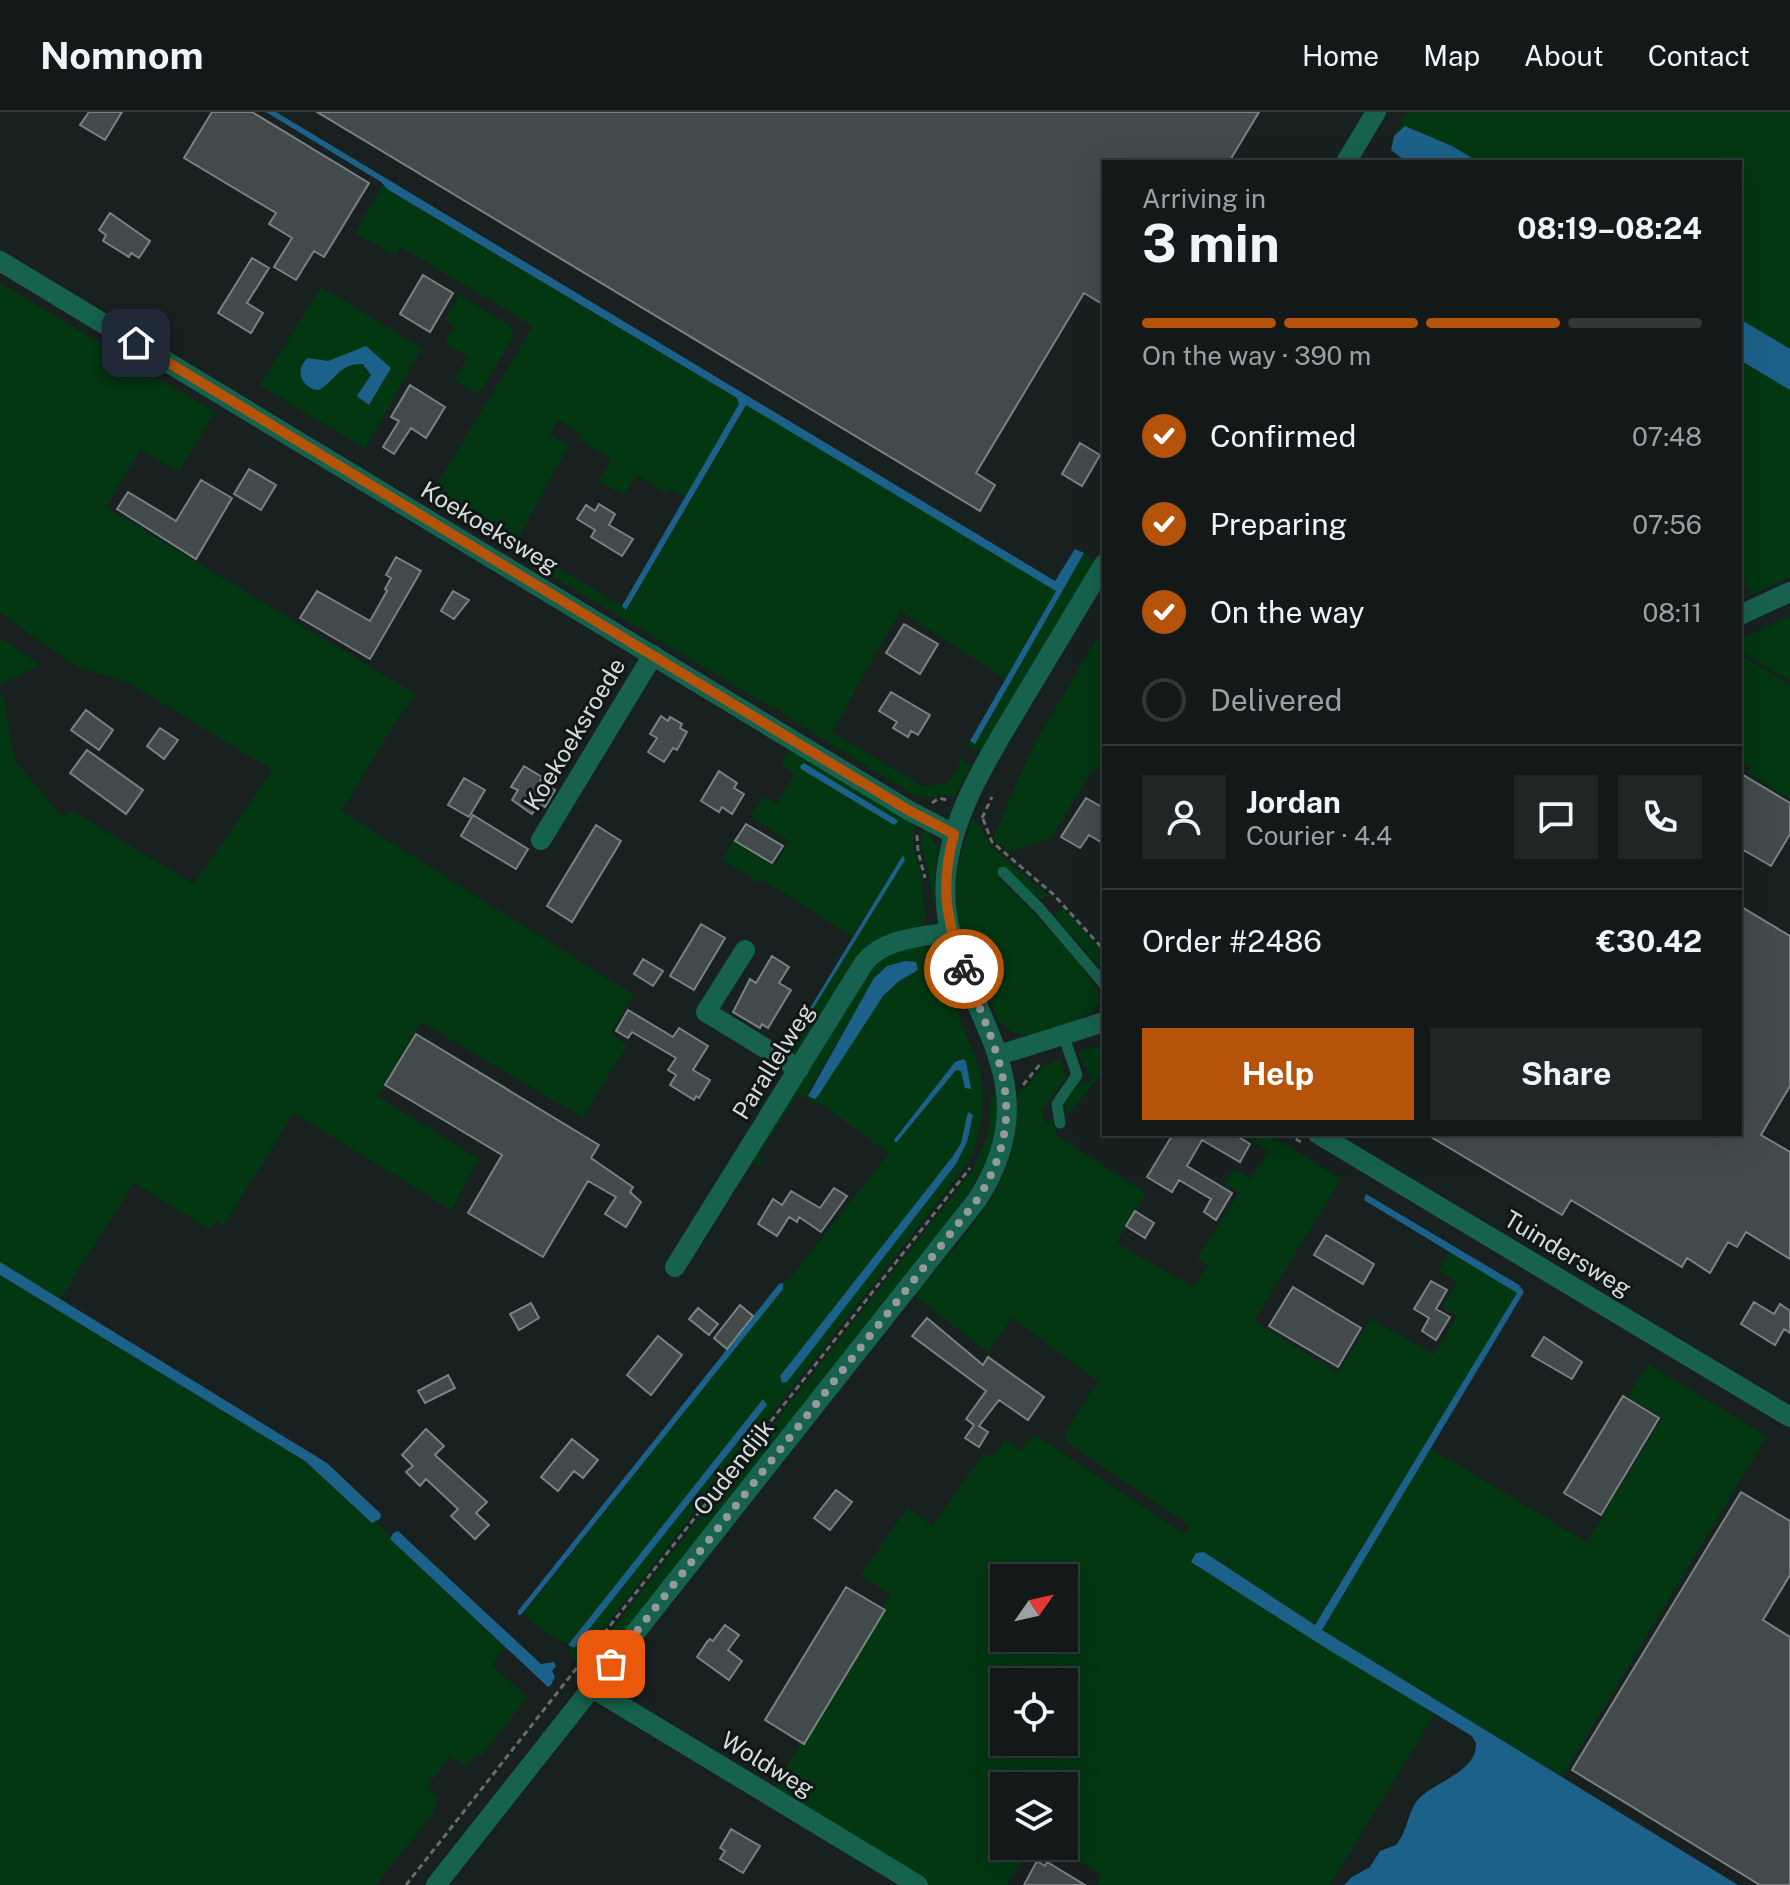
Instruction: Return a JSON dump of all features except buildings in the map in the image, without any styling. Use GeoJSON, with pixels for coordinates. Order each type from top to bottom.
{"type":"FeatureCollection","features":[{"type":"Feature","properties":{"kind":"street"},"geometry":{"type":"LineString","coordinates":[[1347,160],[1376,112]]}},
{"type":"Feature","properties":{"kind":"street","name":"Koekoeksweg"},"geometry":{"type":"LineString","coordinates":[[0,261],[895,802],[954,834]]}},
{"type":"Feature","properties":{"kind":"street"},"geometry":{"type":"LineString","coordinates":[[1102,567],[973,787],[954,834],[947,861],[945,892],[951,932],[999,1055],[1066,1043],[1102,1023]]}},
{"type":"Feature","properties":{"kind":"street"},"geometry":{"type":"LineString","coordinates":[[1742,614],[1790,592]]}},
{"type":"Feature","properties":{"kind":"street","name":"Koekoeksroede"},"geometry":{"type":"LineString","coordinates":[[541,840],[653,655]]}},
{"type":"Feature","properties":{"kind":"street","name":"Parallelweg"},"geometry":{"type":"LineString","coordinates":[[675,1267],[872,953],[889,944],[951,932]]}},
{"type":"Feature","properties":{"kind":"street"},"geometry":{"type":"LineString","coordinates":[[745,950],[706,1012],[799,1069]]}},
{"type":"Feature","properties":{"kind":"street","name":"Oudendijk"},"geometry":{"type":"LineString","coordinates":[[436,1885],[977,1200],[1001,1148],[1007,1111],[999,1055]]}},
{"type":"Feature","properties":{"kind":"street","name":"Tuindersweg"},"geometry":{"type":"LineString","coordinates":[[1321,1136],[1790,1417]]}},
{"type":"Feature","properties":{"kind":"street","name":"Woldweg"},"geometry":{"type":"LineString","coordinates":[[592,1688],[918,1885]]}},
{"type":"Feature","properties":{"kind":"lane"},"geometry":{"type":"LineString","coordinates":[[1003,872],[1040,909],[1102,982]]}},
{"type":"Feature","properties":{"kind":"lane"},"geometry":{"type":"LineString","coordinates":[[1060,1123],[1057,1104],[1077,1075],[1066,1043]]}},
{"type":"Feature","properties":{"kind":"path"},"geometry":{"type":"LineString","coordinates":[[983,819],[992,842],[1053,894],[1102,948]]}},
{"type":"Feature","properties":{"kind":"path"},"geometry":{"type":"LineString","coordinates":[[1006,1090],[1026,1082],[1044,1060],[1066,1043]]}},
{"type":"Feature","properties":{"kind":"path","name":"Oudendijk"},"geometry":{"type":"LineString","coordinates":[[406,1885],[973,1162]]}},
{"type":"Feature","properties":{"kind":"green space"},"geometry":{"type":"Polygon","coordinates":[[[1407,112],[1790,112],[1790,349],[1742,320],[1742,160],[1475,160],[1415,129],[1405,127],[1394,136],[1407,112]]]}},
{"type":"Feature","properties":{"kind":"green space"},"geometry":{"type":"Polygon","coordinates":[[[382,186],[737,398],[739,404],[685,497],[669,489],[666,493],[637,475],[624,495],[599,481],[612,459],[579,440],[582,434],[558,420],[550,435],[569,445],[516,542],[433,491],[533,326],[401,247],[395,256],[355,233],[382,186]]]}},
{"type":"Feature","properties":{"kind":"green space"},"geometry":{"type":"Polygon","coordinates":[[[0,283],[215,412],[179,472],[140,450],[106,507],[417,695],[402,712],[341,811],[634,995],[611,1033],[627,1045],[583,1118],[421,1022],[377,1096],[479,1159],[451,1210],[294,1113],[224,1225],[216,1220],[211,1230],[134,1183],[60,1299],[0,1262],[0,695],[3,693],[14,759],[62,817],[73,811],[194,884],[272,770],[129,683],[77,667],[0,613],[0,283]]]}},
{"type":"Feature","properties":{"kind":"green space"},"geometry":{"type":"Polygon","coordinates":[[[321,287],[422,348],[365,449],[260,385],[321,287]],[[372,353],[328,361],[308,358],[300,370],[319,390],[340,370],[359,362],[370,371],[379,389],[391,368],[372,353]]]}},
{"type":"Feature","properties":{"kind":"green space"},"geometry":{"type":"Polygon","coordinates":[[[459,295],[509,325],[514,336],[482,390],[474,392],[454,380],[468,357],[445,343],[454,326],[444,320],[459,295]]]}},
{"type":"Feature","properties":{"kind":"green space"},"geometry":{"type":"Polygon","coordinates":[[[1742,361],[1790,390],[1790,577],[1751,595],[1742,575],[1742,361]]]}},
{"type":"Feature","properties":{"kind":"green space"},"geometry":{"type":"Polygon","coordinates":[[[747,405],[1056,591],[1006,679],[900,611],[832,732],[924,787],[947,784],[961,764],[957,762],[960,757],[970,767],[954,798],[914,795],[783,712],[522,558],[524,547],[627,609],[747,405]]]}},
{"type":"Feature","properties":{"kind":"green space"},"geometry":{"type":"Polygon","coordinates":[[[1084,553],[1091,557],[1093,564],[982,750],[976,751],[967,746],[970,741],[975,744],[1084,553]]]}},
{"type":"Feature","properties":{"kind":"green space"},"geometry":{"type":"Polygon","coordinates":[[[1790,616],[1790,681],[1742,652],[1742,638],[1790,616]]]}},
{"type":"Feature","properties":{"kind":"green space"},"geometry":{"type":"Polygon","coordinates":[[[1102,629],[1102,772],[1094,767],[1051,838],[1008,852],[993,838],[1032,748],[1102,629]]]}},
{"type":"Feature","properties":{"kind":"green space"},"geometry":{"type":"Polygon","coordinates":[[[0,637],[40,665],[0,685],[0,637]]]}},
{"type":"Feature","properties":{"kind":"green space"},"geometry":{"type":"Polygon","coordinates":[[[1742,656],[1790,685],[1790,799],[1748,773],[1751,767],[1742,761],[1742,656]]]}},
{"type":"Feature","properties":{"kind":"green space"},"geometry":{"type":"Polygon","coordinates":[[[791,748],[917,823],[914,845],[926,919],[854,961],[850,966],[852,972],[797,1056],[783,1049],[901,856],[852,936],[763,880],[760,883],[722,860],[733,841],[775,866],[789,841],[751,816],[764,796],[777,804],[794,774],[781,765],[791,748]]]}},
{"type":"Feature","properties":{"kind":"green space"},"geometry":{"type":"Polygon","coordinates":[[[972,819],[979,824],[990,846],[1048,895],[1043,899],[1036,897],[1001,865],[999,879],[1057,938],[1096,988],[1099,999],[1096,1006],[1079,1019],[1024,1035],[1014,1033],[999,1022],[959,927],[955,883],[972,819]]]}},
{"type":"Feature","properties":{"kind":"green space"},"geometry":{"type":"Polygon","coordinates":[[[925,828],[938,848],[933,907],[928,870],[920,843],[925,828]]]}},
{"type":"Feature","properties":{"kind":"green space"},"geometry":{"type":"Polygon","coordinates":[[[1062,907],[1102,951],[1102,970],[1054,916],[1062,907]]]}},
{"type":"Feature","properties":{"kind":"green space"},"geometry":{"type":"Polygon","coordinates":[[[924,946],[932,949],[980,1069],[982,1116],[969,1162],[578,1661],[571,1656],[568,1645],[523,1614],[889,1153],[817,1101],[815,1103],[798,1093],[759,1154],[759,1166],[752,1162],[865,969],[899,947],[924,946]],[[880,971],[808,1092],[816,1098],[868,1016],[893,986],[907,975],[880,971]],[[968,1112],[961,1143],[780,1376],[785,1383],[956,1164],[967,1142],[968,1112]],[[767,1405],[568,1645],[570,1647],[574,1648],[767,1405]]]}},
{"type":"Feature","properties":{"kind":"green space"},"geometry":{"type":"Polygon","coordinates":[[[1102,1045],[1102,1073],[1068,1114],[1065,1103],[1080,1082],[1088,1083],[1093,1077],[1079,1052],[1102,1045]]]}},
{"type":"Feature","properties":{"kind":"green space"},"geometry":{"type":"Polygon","coordinates":[[[1061,1059],[1066,1078],[1042,1110],[1045,1123],[1052,1118],[1058,1137],[1146,1193],[1116,1243],[1193,1287],[1208,1265],[1197,1258],[1239,1193],[1224,1184],[1234,1169],[1251,1179],[1269,1151],[1246,1136],[1272,1136],[1341,1179],[1254,1321],[1338,1373],[1371,1319],[1434,1354],[1457,1316],[1442,1307],[1457,1282],[1439,1271],[1451,1251],[1518,1292],[1314,1625],[1204,1552],[1192,1563],[1435,1714],[1330,1885],[1096,1885],[1102,1875],[1078,1860],[1078,1772],[990,1772],[990,1860],[1022,1860],[1007,1885],[929,1885],[772,1792],[891,1594],[860,1575],[907,1508],[932,1526],[984,1453],[992,1458],[1005,1440],[1021,1450],[1027,1441],[1038,1436],[1185,1534],[1190,1526],[1065,1441],[1067,1429],[1098,1381],[1012,1318],[988,1353],[914,1295],[957,1245],[996,1190],[1012,1150],[1017,1093],[1041,1069],[1061,1059]]]}},
{"type":"Feature","properties":{"kind":"green space"},"geometry":{"type":"Polygon","coordinates":[[[994,1094],[997,1120],[994,1134],[985,1161],[966,1197],[591,1675],[582,1668],[972,1171],[988,1135],[991,1097],[994,1094]]]}},
{"type":"Feature","properties":{"kind":"green space"},"geometry":{"type":"Polygon","coordinates":[[[0,1275],[305,1461],[372,1523],[376,1522],[390,1539],[505,1647],[492,1665],[526,1699],[481,1756],[476,1754],[466,1767],[450,1756],[427,1787],[438,1797],[433,1813],[376,1885],[0,1885],[0,1275]]]}},
{"type":"Feature","properties":{"kind":"green space"},"geometry":{"type":"Polygon","coordinates":[[[1648,1364],[1767,1436],[1562,1777],[1322,1630],[1430,1448],[1587,1542],[1662,1418],[1627,1396],[1648,1364]]]}},
{"type":"Feature","properties":{"kind":"water"},"geometry":{"type":"Polygon","coordinates":[[[266,112],[276,112],[1055,581],[1075,549],[1084,553],[975,744],[970,741],[1056,591],[746,405],[626,610],[622,606],[739,404],[737,398],[387,189],[381,182],[266,112]]]}},
{"type":"Feature","properties":{"kind":"water"},"geometry":{"type":"Polygon","coordinates":[[[1405,126],[1476,160],[1404,160],[1391,150],[1394,136],[1405,126]]]}},
{"type":"Feature","properties":{"kind":"water"},"geometry":{"type":"Polygon","coordinates":[[[1742,320],[1790,349],[1790,390],[1742,361],[1742,320]]]}},
{"type":"Feature","properties":{"kind":"water"},"geometry":{"type":"Polygon","coordinates":[[[366,346],[391,368],[369,405],[357,396],[371,375],[363,364],[348,366],[319,390],[304,382],[301,368],[308,358],[328,361],[366,346]]]}},
{"type":"Feature","properties":{"kind":"water"},"geometry":{"type":"Polygon","coordinates":[[[804,763],[898,822],[894,825],[801,769],[804,763]]]}},
{"type":"Feature","properties":{"kind":"water"},"geometry":{"type":"Polygon","coordinates":[[[903,855],[905,860],[793,1041],[790,1041],[903,855]]]}},
{"type":"Feature","properties":{"kind":"water"},"geometry":{"type":"Polygon","coordinates":[[[905,961],[916,962],[918,970],[899,981],[883,996],[818,1096],[815,1099],[808,1096],[874,978],[887,966],[905,961]]]}},
{"type":"Feature","properties":{"kind":"water"},"geometry":{"type":"Polygon","coordinates":[[[963,1059],[971,1089],[965,1088],[961,1071],[956,1070],[896,1143],[894,1140],[955,1062],[963,1059]]]}},
{"type":"Feature","properties":{"kind":"water"},"geometry":{"type":"Polygon","coordinates":[[[968,1112],[973,1115],[967,1142],[956,1164],[787,1382],[782,1383],[780,1376],[953,1156],[961,1143],[968,1112]]]}},
{"type":"Feature","properties":{"kind":"water"},"geometry":{"type":"Polygon","coordinates":[[[1366,1194],[1519,1285],[1524,1292],[1322,1630],[1738,1885],[1344,1885],[1370,1867],[1380,1851],[1396,1845],[1418,1800],[1464,1768],[1475,1753],[1476,1743],[1472,1736],[1191,1562],[1196,1553],[1204,1552],[1315,1625],[1517,1293],[1364,1200],[1366,1194]]]}},
{"type":"Feature","properties":{"kind":"water"},"geometry":{"type":"Polygon","coordinates":[[[0,1262],[327,1463],[381,1514],[380,1519],[372,1523],[305,1461],[0,1275],[0,1262]]]}},
{"type":"Feature","properties":{"kind":"water"},"geometry":{"type":"Polygon","coordinates":[[[783,1283],[783,1289],[518,1615],[518,1611],[779,1284],[783,1283]]]}},
{"type":"Feature","properties":{"kind":"water"},"geometry":{"type":"Polygon","coordinates":[[[763,1399],[767,1405],[574,1648],[568,1645],[763,1399]]]}},
{"type":"Feature","properties":{"kind":"water"},"geometry":{"type":"Polygon","coordinates":[[[398,1531],[541,1664],[554,1662],[556,1666],[552,1671],[555,1677],[551,1685],[548,1687],[390,1539],[398,1531]]]}},
{"type":"Feature","properties":{"kind":"way so far"},"geometry":{"type":"LineString","coordinates":[[611,1664],[977,1200],[991,1175],[1005,1130],[1006,1090],[999,1055],[964,969]]}},
{"type":"Feature","properties":{"kind":"route"},"geometry":{"type":"LineString","coordinates":[[136,343],[908,810],[954,834],[947,861],[945,892],[951,932],[964,969]]}}]}
